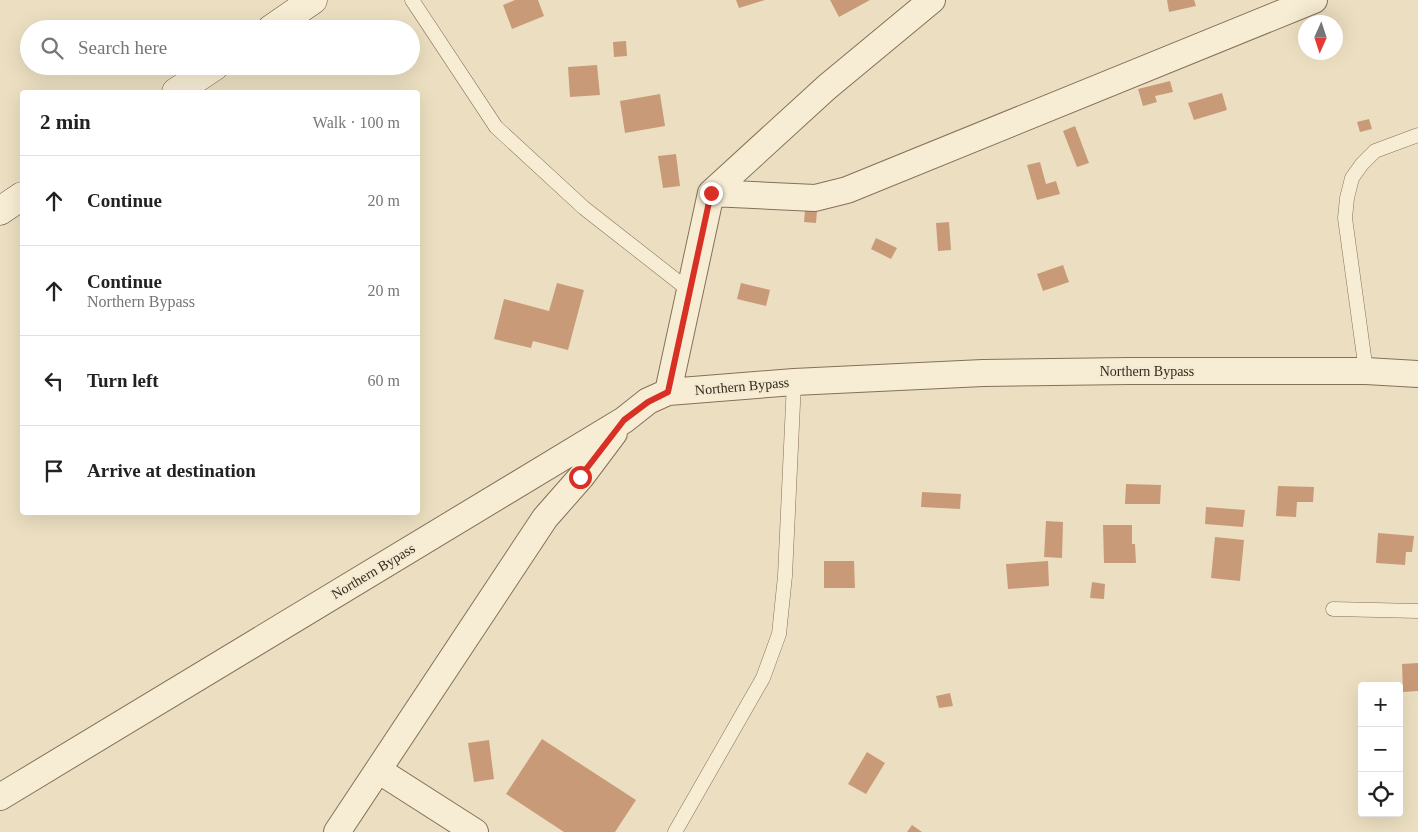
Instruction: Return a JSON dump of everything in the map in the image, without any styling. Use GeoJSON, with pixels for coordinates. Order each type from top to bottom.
{"type":"FeatureCollection","features":[{"type":"Feature","properties":{"kind":"main road"},"geometry":{"type":"LineString","coordinates":[[284,20],[314,0]]}},
{"type":"Feature","properties":{"kind":"main road"},"geometry":{"type":"LineString","coordinates":[[179,90],[202,75]]}},
{"type":"Feature","properties":{"kind":"main road"},"geometry":{"type":"LineString","coordinates":[[0,211],[20,197]]}},
{"type":"Feature","properties":{"kind":"street"},"geometry":{"type":"LineString","coordinates":[[668,392],[711,193],[827,87],[932,0]]}},
{"type":"Feature","properties":{"kind":"street"},"geometry":{"type":"LineString","coordinates":[[711,193],[815,198],[847,190],[1314,0]]}},
{"type":"Feature","properties":{"kind":"street","name":"Northern Bypass"},"geometry":{"type":"LineString","coordinates":[[0,796],[624,420],[648,402],[668,392],[794,382],[983,373],[1366,371],[1418,374]]}},
{"type":"Feature","properties":{"kind":"street"},"geometry":{"type":"LineString","coordinates":[[337,832],[545,518],[580,477],[624,420]]}},
{"type":"Feature","properties":{"kind":"street"},"geometry":{"type":"LineString","coordinates":[[378,770],[475,832]]}},
{"type":"Feature","properties":{"kind":"lane"},"geometry":{"type":"LineString","coordinates":[[412,0],[496,127],[584,208],[690,291]]}},
{"type":"Feature","properties":{"kind":"lane"},"geometry":{"type":"LineString","coordinates":[[1366,371],[1345,218],[1347,198],[1352,178],[1375,151],[1418,134]]}},
{"type":"Feature","properties":{"kind":"lane"},"geometry":{"type":"LineString","coordinates":[[675,832],[763,678],[779,634],[785,576],[794,382]]}},
{"type":"Feature","properties":{"kind":"lane"},"geometry":{"type":"LineString","coordinates":[[1333,609],[1418,611]]}},
{"type":"Feature","properties":{"kind":"building"},"geometry":{"type":"Polygon","coordinates":[[[515,0],[538,0],[544,16],[512,29],[503,5],[515,0]]]}},
{"type":"Feature","properties":{"kind":"building"},"geometry":{"type":"Polygon","coordinates":[[[736,0],[765,0],[739,8],[736,0]]]}},
{"type":"Feature","properties":{"kind":"building"},"geometry":{"type":"Polygon","coordinates":[[[830,0],[870,0],[839,17],[830,0]]]}},
{"type":"Feature","properties":{"kind":"building"},"geometry":{"type":"Polygon","coordinates":[[[1167,0],[1194,0],[1196,6],[1169,12],[1167,0]]]}},
{"type":"Feature","properties":{"kind":"building"},"geometry":{"type":"Polygon","coordinates":[[[626,41],[627,56],[614,57],[613,42],[626,41]]]}},
{"type":"Feature","properties":{"kind":"building"},"geometry":{"type":"Polygon","coordinates":[[[597,65],[600,95],[570,97],[568,67],[597,65]]]}},
{"type":"Feature","properties":{"kind":"building"},"geometry":{"type":"Polygon","coordinates":[[[1170,81],[1173,92],[1155,96],[1157,102],[1143,106],[1138,89],[1170,81]]]}},
{"type":"Feature","properties":{"kind":"building"},"geometry":{"type":"Polygon","coordinates":[[[1222,93],[1227,110],[1194,120],[1188,103],[1222,93]]]}},
{"type":"Feature","properties":{"kind":"building"},"geometry":{"type":"Polygon","coordinates":[[[660,94],[665,126],[625,133],[620,101],[660,94]]]}},
{"type":"Feature","properties":{"kind":"building"},"geometry":{"type":"Polygon","coordinates":[[[1369,119],[1372,129],[1360,132],[1357,122],[1369,119]]]}},
{"type":"Feature","properties":{"kind":"building"},"geometry":{"type":"Polygon","coordinates":[[[1075,126],[1089,163],[1077,167],[1063,131],[1075,126]]]}},
{"type":"Feature","properties":{"kind":"building"},"geometry":{"type":"Polygon","coordinates":[[[676,154],[680,186],[663,188],[658,156],[676,154]]]}},
{"type":"Feature","properties":{"kind":"building"},"geometry":{"type":"Polygon","coordinates":[[[1040,162],[1046,184],[1056,181],[1060,194],[1037,200],[1027,165],[1040,162]]]}},
{"type":"Feature","properties":{"kind":"building"},"geometry":{"type":"Polygon","coordinates":[[[805,210],[817,211],[816,223],[804,222],[805,210]]]}},
{"type":"Feature","properties":{"kind":"building"},"geometry":{"type":"Polygon","coordinates":[[[949,222],[951,250],[938,251],[936,223],[949,222]]]}},
{"type":"Feature","properties":{"kind":"building"},"geometry":{"type":"Polygon","coordinates":[[[876,238],[897,248],[891,259],[871,249],[876,238]]]}},
{"type":"Feature","properties":{"kind":"building"},"geometry":{"type":"Polygon","coordinates":[[[1063,265],[1069,282],[1043,291],[1037,274],[1063,265]]]}},
{"type":"Feature","properties":{"kind":"building"},"geometry":{"type":"Polygon","coordinates":[[[557,283],[584,290],[568,350],[533,341],[531,348],[494,339],[504,299],[549,311],[557,283]]]}},
{"type":"Feature","properties":{"kind":"building"},"geometry":{"type":"Polygon","coordinates":[[[741,283],[770,290],[766,306],[737,299],[741,283]]]}},
{"type":"Feature","properties":{"kind":"building"},"geometry":{"type":"Polygon","coordinates":[[[1126,484],[1161,485],[1160,504],[1125,504],[1126,484]]]}},
{"type":"Feature","properties":{"kind":"building"},"geometry":{"type":"Polygon","coordinates":[[[1278,486],[1314,487],[1313,502],[1297,502],[1296,517],[1276,516],[1278,486]]]}},
{"type":"Feature","properties":{"kind":"building"},"geometry":{"type":"Polygon","coordinates":[[[922,492],[961,494],[960,509],[921,507],[922,492]]]}},
{"type":"Feature","properties":{"kind":"building"},"geometry":{"type":"Polygon","coordinates":[[[1206,507],[1245,510],[1243,527],[1205,524],[1206,507]]]}},
{"type":"Feature","properties":{"kind":"building"},"geometry":{"type":"Polygon","coordinates":[[[1046,521],[1063,522],[1062,558],[1044,557],[1046,521]]]}},
{"type":"Feature","properties":{"kind":"building"},"geometry":{"type":"Polygon","coordinates":[[[1103,525],[1132,525],[1132,544],[1135,544],[1136,563],[1104,563],[1103,525]]]}},
{"type":"Feature","properties":{"kind":"building"},"geometry":{"type":"Polygon","coordinates":[[[1378,533],[1414,536],[1412,552],[1406,552],[1405,565],[1376,563],[1378,533]]]}},
{"type":"Feature","properties":{"kind":"building"},"geometry":{"type":"Polygon","coordinates":[[[1215,537],[1244,540],[1240,581],[1211,578],[1215,537]]]}},
{"type":"Feature","properties":{"kind":"building"},"geometry":{"type":"Polygon","coordinates":[[[824,561],[854,561],[855,588],[824,588],[824,561]]]}},
{"type":"Feature","properties":{"kind":"building"},"geometry":{"type":"Polygon","coordinates":[[[1048,561],[1049,586],[1008,589],[1006,564],[1048,561]]]}},
{"type":"Feature","properties":{"kind":"building"},"geometry":{"type":"Polygon","coordinates":[[[1092,582],[1105,584],[1104,599],[1090,598],[1092,582]]]}},
{"type":"Feature","properties":{"kind":"building"},"geometry":{"type":"Polygon","coordinates":[[[1418,663],[1418,691],[1403,692],[1402,664],[1418,663]]]}},
{"type":"Feature","properties":{"kind":"building"},"geometry":{"type":"Polygon","coordinates":[[[950,693],[953,706],[939,708],[936,696],[950,693]]]}},
{"type":"Feature","properties":{"kind":"building"},"geometry":{"type":"Polygon","coordinates":[[[542,739],[636,800],[615,832],[564,832],[506,794],[542,739]]]}},
{"type":"Feature","properties":{"kind":"building"},"geometry":{"type":"Polygon","coordinates":[[[489,740],[494,779],[474,782],[468,743],[489,740]]]}},
{"type":"Feature","properties":{"kind":"building"},"geometry":{"type":"Polygon","coordinates":[[[867,752],[885,763],[866,794],[848,784],[867,752]]]}},
{"type":"Feature","properties":{"kind":"building"},"geometry":{"type":"Polygon","coordinates":[[[912,825],[922,832],[907,832],[912,825]]]}},
{"type":"Feature","properties":{"kind":"route"},"geometry":{"type":"LineString","coordinates":[[580,477],[624,420],[648,402],[668,392],[711,193]]}}]}
